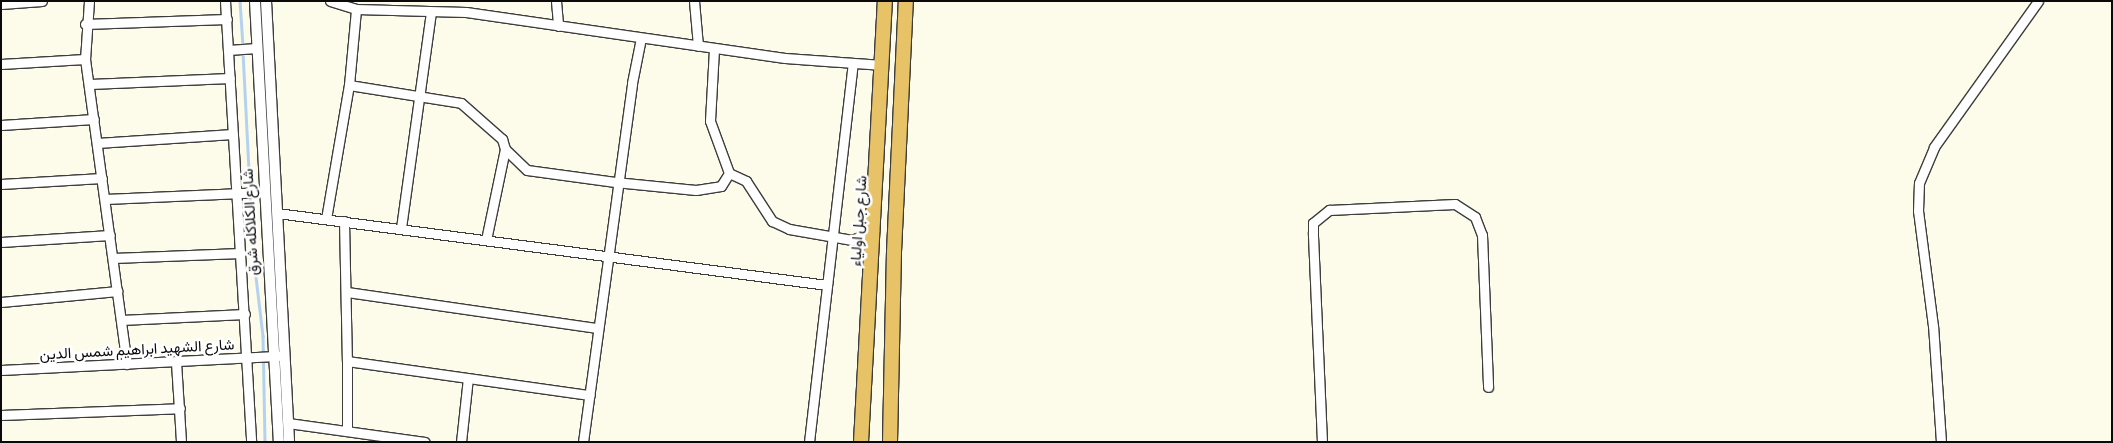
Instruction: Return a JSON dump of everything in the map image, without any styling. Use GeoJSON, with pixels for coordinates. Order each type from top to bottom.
{"type":"FeatureCollection","features":[{"type":"Feature","properties":{"kind":"highway","name":"شارع جبل اولياء"},"geometry":{"type":"LineString","coordinates":[[861,442],[886,1]]}},
{"type":"Feature","properties":{"kind":"highway"},"geometry":{"type":"LineString","coordinates":[[890,442],[894,252],[906,1]]}},
{"type":"Feature","properties":{"kind":"street"},"geometry":{"type":"LineString","coordinates":[[1,4],[42,1]]}},
{"type":"Feature","properties":{"kind":"street"},"geometry":{"type":"LineString","coordinates":[[89,1],[85,24],[85,59],[90,84],[127,364]]}},
{"type":"Feature","properties":{"kind":"street"},"geometry":{"type":"LineString","coordinates":[[225,1],[245,314],[251,442]]}},
{"type":"Feature","properties":{"kind":"street","name":"شارع الكلاكله شرق"},"geometry":{"type":"LineString","coordinates":[[255,1],[279,442]]}},
{"type":"Feature","properties":{"kind":"street","name":"شارع الكلاكله شرق"},"geometry":{"type":"LineString","coordinates":[[266,1],[289,442]]}},
{"type":"Feature","properties":{"kind":"street"},"geometry":{"type":"LineString","coordinates":[[330,1],[356,9],[431,13],[466,12],[714,49],[853,64],[883,65]]}},
{"type":"Feature","properties":{"kind":"street"},"geometry":{"type":"LineString","coordinates":[[556,1],[558,26]]}},
{"type":"Feature","properties":{"kind":"street"},"geometry":{"type":"LineString","coordinates":[[694,1],[698,46]]}},
{"type":"Feature","properties":{"kind":"street"},"geometry":{"type":"LineString","coordinates":[[1941,442],[1933,326],[1918,211],[1919,183],[1934,148],[2038,1]]}},
{"type":"Feature","properties":{"kind":"street"},"geometry":{"type":"LineString","coordinates":[[326,219],[349,85],[356,9]]}},
{"type":"Feature","properties":{"kind":"street"},"geometry":{"type":"LineString","coordinates":[[401,228],[431,13]]}},
{"type":"Feature","properties":{"kind":"street"},"geometry":{"type":"LineString","coordinates":[[85,24],[227,18]]}},
{"type":"Feature","properties":{"kind":"street"},"geometry":{"type":"LineString","coordinates":[[583,442],[597,328],[641,38]]}},
{"type":"Feature","properties":{"kind":"street"},"geometry":{"type":"LineString","coordinates":[[228,50],[257,48]]}},
{"type":"Feature","properties":{"kind":"street"},"geometry":{"type":"LineString","coordinates":[[714,49],[710,121],[729,173],[746,181],[772,221],[789,229],[852,240],[874,230]]}},
{"type":"Feature","properties":{"kind":"street"},"geometry":{"type":"LineString","coordinates":[[1,64],[85,59]]}},
{"type":"Feature","properties":{"kind":"street"},"geometry":{"type":"LineString","coordinates":[[809,442],[853,64]]}},
{"type":"Feature","properties":{"kind":"street"},"geometry":{"type":"LineString","coordinates":[[90,84],[230,78]]}},
{"type":"Feature","properties":{"kind":"street"},"geometry":{"type":"LineString","coordinates":[[349,85],[420,96],[468,106],[502,139],[505,149],[486,240]]}},
{"type":"Feature","properties":{"kind":"street"},"geometry":{"type":"LineString","coordinates":[[1,125],[94,119]]}},
{"type":"Feature","properties":{"kind":"street"},"geometry":{"type":"LineString","coordinates":[[97,144],[233,134]]}},
{"type":"Feature","properties":{"kind":"street"},"geometry":{"type":"LineString","coordinates":[[505,149],[527,170],[619,183],[696,190],[721,186],[729,173]]}},
{"type":"Feature","properties":{"kind":"street"},"geometry":{"type":"LineString","coordinates":[[1,184],[102,178]]}},
{"type":"Feature","properties":{"kind":"street"},"geometry":{"type":"LineString","coordinates":[[105,199],[264,192]]}},
{"type":"Feature","properties":{"kind":"street"},"geometry":{"type":"LineString","coordinates":[[1322,442],[1313,223],[1329,210],[1455,204],[1475,217],[1482,234],[1488,387]]}},
{"type":"Feature","properties":{"kind":"street"},"geometry":{"type":"LineString","coordinates":[[277,213],[828,285]]}},
{"type":"Feature","properties":{"kind":"street"},"geometry":{"type":"LineString","coordinates":[[344,221],[347,292],[347,431]]}},
{"type":"Feature","properties":{"kind":"street"},"geometry":{"type":"LineString","coordinates":[[1,242],[110,235]]}},
{"type":"Feature","properties":{"kind":"street"},"geometry":{"type":"LineString","coordinates":[[113,258],[241,253]]}},
{"type":"Feature","properties":{"kind":"street"},"geometry":{"type":"LineString","coordinates":[[1,302],[117,292]]}},
{"type":"Feature","properties":{"kind":"street"},"geometry":{"type":"LineString","coordinates":[[347,292],[597,328]]}},
{"type":"Feature","properties":{"kind":"street"},"geometry":{"type":"LineString","coordinates":[[121,320],[245,314]]}},
{"type":"Feature","properties":{"kind":"street","name":"شارع الشهيد ابراهيم شمس الدين"},"geometry":{"type":"LineString","coordinates":[[1,370],[285,355]]}},
{"type":"Feature","properties":{"kind":"street"},"geometry":{"type":"LineString","coordinates":[[347,361],[590,395]]}},
{"type":"Feature","properties":{"kind":"street"},"geometry":{"type":"LineString","coordinates":[[176,362],[181,442]]}},
{"type":"Feature","properties":{"kind":"street"},"geometry":{"type":"LineString","coordinates":[[461,442],[468,378]]}},
{"type":"Feature","properties":{"kind":"street"},"geometry":{"type":"LineString","coordinates":[[1,415],[180,408]]}},
{"type":"Feature","properties":{"kind":"street"},"geometry":{"type":"LineString","coordinates":[[288,423],[347,431],[382,439],[425,442]]}},
{"type":"Feature","properties":{"kind":"waterway"},"geometry":{"type":"LineString","coordinates":[[240,1],[243,46]]}},
{"type":"Feature","properties":{"kind":"waterway"},"geometry":{"type":"LineString","coordinates":[[243,52],[253,252],[263,336],[265,442]]}}]}
